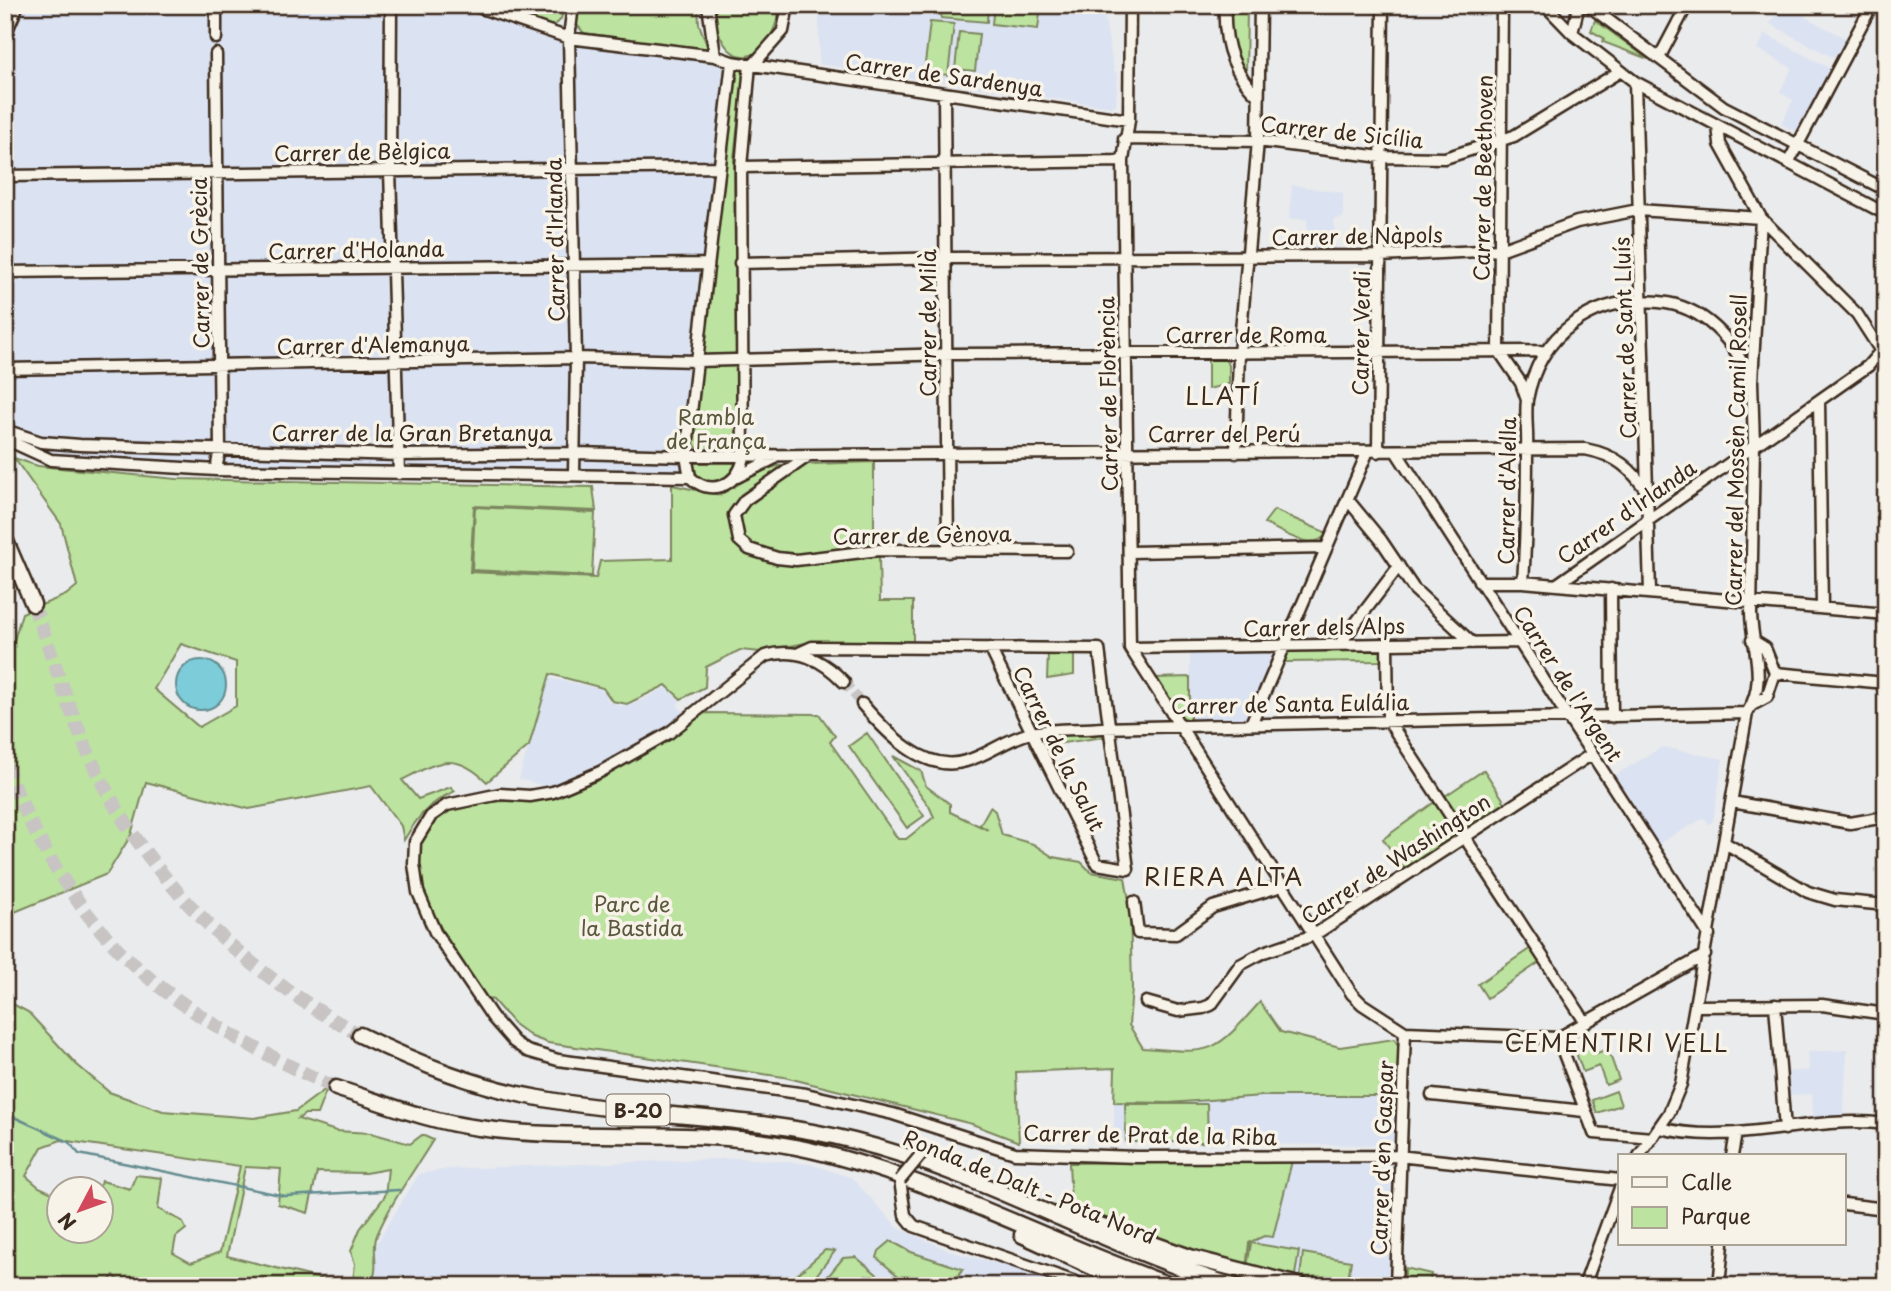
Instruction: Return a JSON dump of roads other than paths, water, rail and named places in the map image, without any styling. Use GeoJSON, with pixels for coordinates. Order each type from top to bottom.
{"type":"FeatureCollection","features":[{"type":"Feature","properties":{"kind":"highway"},"geometry":{"type":"LineString","coordinates":[[5,539],[33,604]]}},
{"type":"Feature","properties":{"kind":"highway","name":"Ronda de Dalt - Pota Nord"},"geometry":{"type":"LineString","coordinates":[[360,1035],[440,1071],[532,1097],[796,1128],[858,1142],[923,1162],[1119,1245],[1234,1286]]}},
{"type":"Feature","properties":{"kind":"highway","name":"Ronda de Dalt - Pota Nord"},"geometry":{"type":"LineString","coordinates":[[336,1088],[416,1114],[478,1128],[576,1135],[745,1140],[861,1162],[1173,1286]]}},
{"type":"Feature","properties":{"kind":"highway"},"geometry":{"type":"LineString","coordinates":[[923,1162],[1193,1258],[1302,1286]]}},
{"type":"Feature","properties":{"kind":"highway"},"geometry":{"type":"LineString","coordinates":[[904,1179],[1133,1286]]}},
{"type":"Feature","properties":{"kind":"street"},"geometry":{"type":"LineString","coordinates":[[5,35],[18,5]]}},
{"type":"Feature","properties":{"kind":"street"},"geometry":{"type":"LineString","coordinates":[[216,5],[216,38]]}},
{"type":"Feature","properties":{"kind":"street"},"geometry":{"type":"LineString","coordinates":[[391,5],[390,170],[399,474]]}},
{"type":"Feature","properties":{"kind":"street","name":"Carrer de Sardenya"},"geometry":{"type":"LineString","coordinates":[[472,5],[569,38],[715,56],[732,62],[1129,120]]}},
{"type":"Feature","properties":{"kind":"street","name":"Carrer d'Irlanda"},"geometry":{"type":"LineString","coordinates":[[573,5],[569,38],[576,358],[574,474]]}},
{"type":"Feature","properties":{"kind":"street"},"geometry":{"type":"LineString","coordinates":[[708,5],[715,56]]}},
{"type":"Feature","properties":{"kind":"street"},"geometry":{"type":"LineString","coordinates":[[732,62],[686,456],[690,477],[711,488],[722,486],[734,479],[743,455],[741,167],[752,64],[783,31],[788,5]]}},
{"type":"Feature","properties":{"kind":"street","name":"Carrer de Florència"},"geometry":{"type":"LineString","coordinates":[[1130,5],[1129,120],[1124,139],[1123,161],[1130,648]]}},
{"type":"Feature","properties":{"kind":"street"},"geometry":{"type":"LineString","coordinates":[[1225,5],[1230,52],[1241,77],[1258,96]]}},
{"type":"Feature","properties":{"kind":"street"},"geometry":{"type":"LineString","coordinates":[[1237,453],[1239,353],[1258,141],[1260,5]]}},
{"type":"Feature","properties":{"kind":"street","name":"Carrer Verdi"},"geometry":{"type":"LineString","coordinates":[[1373,451],[1380,353],[1383,5]]}},
{"type":"Feature","properties":{"kind":"street","name":"Carrer de Beethoven"},"geometry":{"type":"LineString","coordinates":[[1499,351],[1503,141],[1502,5]]}},
{"type":"Feature","properties":{"kind":"street"},"geometry":{"type":"LineString","coordinates":[[1545,5],[1572,33],[1635,82],[1886,214]]}},
{"type":"Feature","properties":{"kind":"street"},"geometry":{"type":"LineString","coordinates":[[1572,33],[1579,5]]}},
{"type":"Feature","properties":{"kind":"street"},"geometry":{"type":"LineString","coordinates":[[1588,5],[1726,108],[1886,190]]}},
{"type":"Feature","properties":{"kind":"street"},"geometry":{"type":"LineString","coordinates":[[1660,58],[1687,5]]}},
{"type":"Feature","properties":{"kind":"street"},"geometry":{"type":"LineString","coordinates":[[1788,163],[1872,5]]}},
{"type":"Feature","properties":{"kind":"street","name":"Carrer de Grècia"},"geometry":{"type":"LineString","coordinates":[[216,54],[220,449],[216,470]]}},
{"type":"Feature","properties":{"kind":"street","name":"Carrer de Sicília"},"geometry":{"type":"LineString","coordinates":[[1124,139],[1258,141],[1381,157],[1445,158],[1503,141],[1531,128],[1619,72]]}},
{"type":"Feature","properties":{"kind":"street","name":"Carrer de Sant Lluís"},"geometry":{"type":"LineString","coordinates":[[1635,82],[1650,495],[1650,592]]}},
{"type":"Feature","properties":{"kind":"street","name":"Carrer de Milà"},"geometry":{"type":"LineString","coordinates":[[944,94],[948,552]]}},
{"type":"Feature","properties":{"kind":"street"},"geometry":{"type":"LineString","coordinates":[[1726,108],[1718,126],[1720,144],[1762,218],[1857,314],[1885,352]]}},
{"type":"Feature","properties":{"kind":"street"},"geometry":{"type":"LineString","coordinates":[[741,167],[1123,161]]}},
{"type":"Feature","properties":{"kind":"street","name":"Carrer de Bèlgica"},"geometry":{"type":"LineString","coordinates":[[5,176],[719,167]]}},
{"type":"Feature","properties":{"kind":"street","name":"Carrer de Nàpols"},"geometry":{"type":"LineString","coordinates":[[740,263],[947,258],[1380,257],[1500,250],[1577,222],[1638,210],[1762,218]]}},
{"type":"Feature","properties":{"kind":"street","name":"Carrer del Mossèn Camil Rosell"},"geometry":{"type":"LineString","coordinates":[[1759,668],[1752,640],[1752,382],[1762,218]]}},
{"type":"Feature","properties":{"kind":"street","name":"Carrer d'Holanda"},"geometry":{"type":"LineString","coordinates":[[5,272],[707,264]]}},
{"type":"Feature","properties":{"kind":"street","name":"Carrer d'Alella"},"geometry":{"type":"LineString","coordinates":[[1527,400],[1546,351],[1570,324],[1604,307],[1642,300],[1688,308],[1707,320],[1724,335],[1744,363],[1752,382]]}},
{"type":"Feature","properties":{"kind":"street","name":"Carrer d'Alella"},"geometry":{"type":"LineString","coordinates":[[1499,351],[1521,383],[1527,400],[1523,582]]}},
{"type":"Feature","properties":{"kind":"street","name":"Carrer de Roma"},"geometry":{"type":"LineString","coordinates":[[742,360],[946,354],[1546,351]]}},
{"type":"Feature","properties":{"kind":"street","name":"Carrer d'Irlanda"},"geometry":{"type":"LineString","coordinates":[[1556,584],[1885,352]]}},
{"type":"Feature","properties":{"kind":"street","name":"Carrer d'Alemanya"},"geometry":{"type":"LineString","coordinates":[[5,369],[395,364],[576,358],[742,360]]}},
{"type":"Feature","properties":{"kind":"street"},"geometry":{"type":"LineString","coordinates":[[1819,401],[1822,607]]}},
{"type":"Feature","properties":{"kind":"street","name":"Carrer de la Gran Bretanya"},"geometry":{"type":"LineString","coordinates":[[5,430],[41,442],[220,449],[400,455],[743,455]]}},
{"type":"Feature","properties":{"kind":"street","name":"Carrer de la Gran Bretanya"},"geometry":{"type":"LineString","coordinates":[[5,439],[51,460],[80,463],[216,470],[690,477]]}},
{"type":"Feature","properties":{"kind":"street"},"geometry":{"type":"LineString","coordinates":[[80,444],[80,463]]}},
{"type":"Feature","properties":{"kind":"street","name":"Carrer del Perú"},"geometry":{"type":"LineString","coordinates":[[743,455],[1397,453],[1585,449],[1605,453],[1624,463],[1636,474],[1650,495]]}},
{"type":"Feature","properties":{"kind":"street"},"geometry":{"type":"LineString","coordinates":[[1251,723],[1325,548],[1373,451]]}},
{"type":"Feature","properties":{"kind":"street","name":"Carrer de l'Argent"},"geometry":{"type":"LineString","coordinates":[[1397,453],[1709,935]]}},
{"type":"Feature","properties":{"kind":"street","name":"Carrer de Gènova"},"geometry":{"type":"LineString","coordinates":[[808,455],[745,500],[734,515],[738,540],[749,549],[796,560],[879,550],[1066,551]]}},
{"type":"Feature","properties":{"kind":"street","name":"Carrer del Perú"},"geometry":{"type":"LineString","coordinates":[[734,479],[761,462],[780,456]]}},
{"type":"Feature","properties":{"kind":"street"},"geometry":{"type":"LineString","coordinates":[[1348,500],[1414,589],[1472,643]]}},
{"type":"Feature","properties":{"kind":"street"},"geometry":{"type":"LineString","coordinates":[[1130,552],[1325,548]]}},
{"type":"Feature","properties":{"kind":"street"},"geometry":{"type":"LineString","coordinates":[[1339,645],[1399,566]]}},
{"type":"Feature","properties":{"kind":"street"},"geometry":{"type":"LineString","coordinates":[[1479,582],[1556,584],[1886,614]]}},
{"type":"Feature","properties":{"kind":"street"},"geometry":{"type":"LineString","coordinates":[[1611,589],[1612,717]]}},
{"type":"Feature","properties":{"kind":"street"},"geometry":{"type":"LineString","coordinates":[[1749,709],[1767,698],[1773,687],[1774,668],[1765,648],[1752,640]]}},
{"type":"Feature","properties":{"kind":"street","name":"Carrer dels Alps"},"geometry":{"type":"LineString","coordinates":[[1130,648],[1517,642]]}},
{"type":"Feature","properties":{"kind":"street"},"geometry":{"type":"LineString","coordinates":[[1387,644],[1388,720],[1586,1023]]}},
{"type":"Feature","properties":{"kind":"street"},"geometry":{"type":"LineString","coordinates":[[799,653],[812,647],[1099,649],[1109,728]]}},
{"type":"Feature","properties":{"kind":"street","name":"Carrer de la Salut"},"geometry":{"type":"LineString","coordinates":[[990,648],[1097,864],[1128,869],[1109,728]]}},
{"type":"Feature","properties":{"kind":"street"},"geometry":{"type":"LineString","coordinates":[[1130,648],[1352,994],[1362,1004],[1405,1032],[1558,1038],[1705,955]]}},
{"type":"Feature","properties":{"kind":"street","name":"Carrer de Prat de la Riba"},"geometry":{"type":"LineString","coordinates":[[799,653],[779,652],[765,656],[749,666],[669,733],[572,785],[530,796],[500,794],[470,798],[447,805],[431,816],[415,842],[414,864],[418,892],[435,932],[493,1018],[514,1042],[542,1056],[795,1092],[874,1109],[1030,1155],[1398,1156],[1618,1180]]}},
{"type":"Feature","properties":{"kind":"street"},"geometry":{"type":"LineString","coordinates":[[799,653],[829,667],[844,682]]}},
{"type":"Feature","properties":{"kind":"street"},"geometry":{"type":"LineString","coordinates":[[1640,1154],[1660,1128],[1681,1084],[1749,709],[1762,661],[1774,668],[1886,683]]}},
{"type":"Feature","properties":{"kind":"street"},"geometry":{"type":"LineString","coordinates":[[1759,668],[1762,687],[1773,687]]}},
{"type":"Feature","properties":{"kind":"street","name":"Carrer de Santa Eulália"},"geometry":{"type":"LineString","coordinates":[[862,704],[897,740],[924,757],[946,764],[965,762],[1030,733],[1178,724],[1612,717],[1749,709]]}},
{"type":"Feature","properties":{"kind":"street","name":"Carrer de Washington"},"geometry":{"type":"LineString","coordinates":[[1146,1002],[1178,1011],[1203,1009],[1211,1005],[1240,965],[1264,952],[1314,935],[1592,754]]}},
{"type":"Feature","properties":{"kind":"street"},"geometry":{"type":"LineString","coordinates":[[1732,802],[1850,823],[1885,820]]}},
{"type":"Feature","properties":{"kind":"street"},"geometry":{"type":"LineString","coordinates":[[1725,843],[1808,892],[1835,900],[1886,905]]}},
{"type":"Feature","properties":{"kind":"street"},"geometry":{"type":"LineString","coordinates":[[1134,902],[1138,933],[1176,934],[1213,907],[1282,886]]}},
{"type":"Feature","properties":{"kind":"street"},"geometry":{"type":"LineString","coordinates":[[1697,1006],[1822,1004],[1886,1014]]}},
{"type":"Feature","properties":{"kind":"street"},"geometry":{"type":"LineString","coordinates":[[1774,1005],[1784,1129]]}},
{"type":"Feature","properties":{"kind":"street","name":"Carrer d'en Gaspar"},"geometry":{"type":"LineString","coordinates":[[1396,1286],[1398,1156],[1405,1032]]}},
{"type":"Feature","properties":{"kind":"street"},"geometry":{"type":"LineString","coordinates":[[1558,1038],[1594,1133],[1652,1138]]}},
{"type":"Feature","properties":{"kind":"street"},"geometry":{"type":"LineString","coordinates":[[1432,1095],[1584,1111]]}},
{"type":"Feature","properties":{"kind":"street"},"geometry":{"type":"LineString","coordinates":[[1660,1128],[1680,1133],[1735,1133],[1839,1121],[1885,1121]]}},
{"type":"Feature","properties":{"kind":"street"},"geometry":{"type":"LineString","coordinates":[[941,1130],[904,1179],[905,1215],[914,1226],[1087,1286]]}},
{"type":"Feature","properties":{"kind":"street"},"geometry":{"type":"LineString","coordinates":[[1732,1154],[1735,1133]]}},
{"type":"Feature","properties":{"kind":"street"},"geometry":{"type":"LineString","coordinates":[[1584,1286],[1618,1193]]}},
{"type":"Feature","properties":{"kind":"street"},"geometry":{"type":"LineString","coordinates":[[1846,1204],[1886,1209]]}},
{"type":"Feature","properties":{"kind":"street"},"geometry":{"type":"LineString","coordinates":[[1718,1286],[1723,1246]]}},
{"type":"Feature","properties":{"kind":"water"},"geometry":{"type":"Polygon","coordinates":[[[201,660],[218,668],[226,685],[218,702],[201,710],[184,702],[176,685],[184,668],[201,660]]]}},
{"type":"Feature","properties":{"kind":"waterway"},"geometry":{"type":"LineString","coordinates":[[5,1113],[69,1142],[79,1154],[285,1196],[399,1190]]}},
{"type":"Feature","properties":{"kind":"tunnel"},"geometry":{"type":"LineString","coordinates":[[33,604],[73,717],[92,761],[125,822],[151,860],[180,895],[247,959],[283,987],[360,1035]]}},
{"type":"Feature","properties":{"kind":"tunnel"},"geometry":{"type":"LineString","coordinates":[[844,682],[862,704]]}},
{"type":"Feature","properties":{"kind":"tunnel"},"geometry":{"type":"LineString","coordinates":[[5,764],[25,810],[60,875],[89,916],[129,960],[183,1004],[212,1023],[274,1058],[336,1088]]}},
{"type":"Feature","properties":{"kind":"district","name":"LLATÍ"},"geometry":{"type":"Point","coordinates":[1223,395]}},
{"type":"Feature","properties":{"kind":"district","name":"RIERA ALTA"},"geometry":{"type":"Point","coordinates":[1224,876]}},
{"type":"Feature","properties":{"kind":"district","name":"CEMENTIRI VELL"},"geometry":{"type":"Point","coordinates":[1617,1042]}},
{"type":"Feature","properties":{"kind":"park label","name":"Rambla de França"},"geometry":{"type":"Point","coordinates":[716,428]}},
{"type":"Feature","properties":{"kind":"park label","name":"Parc de la Bastida"},"geometry":{"type":"Point","coordinates":[632,915]}}]}
